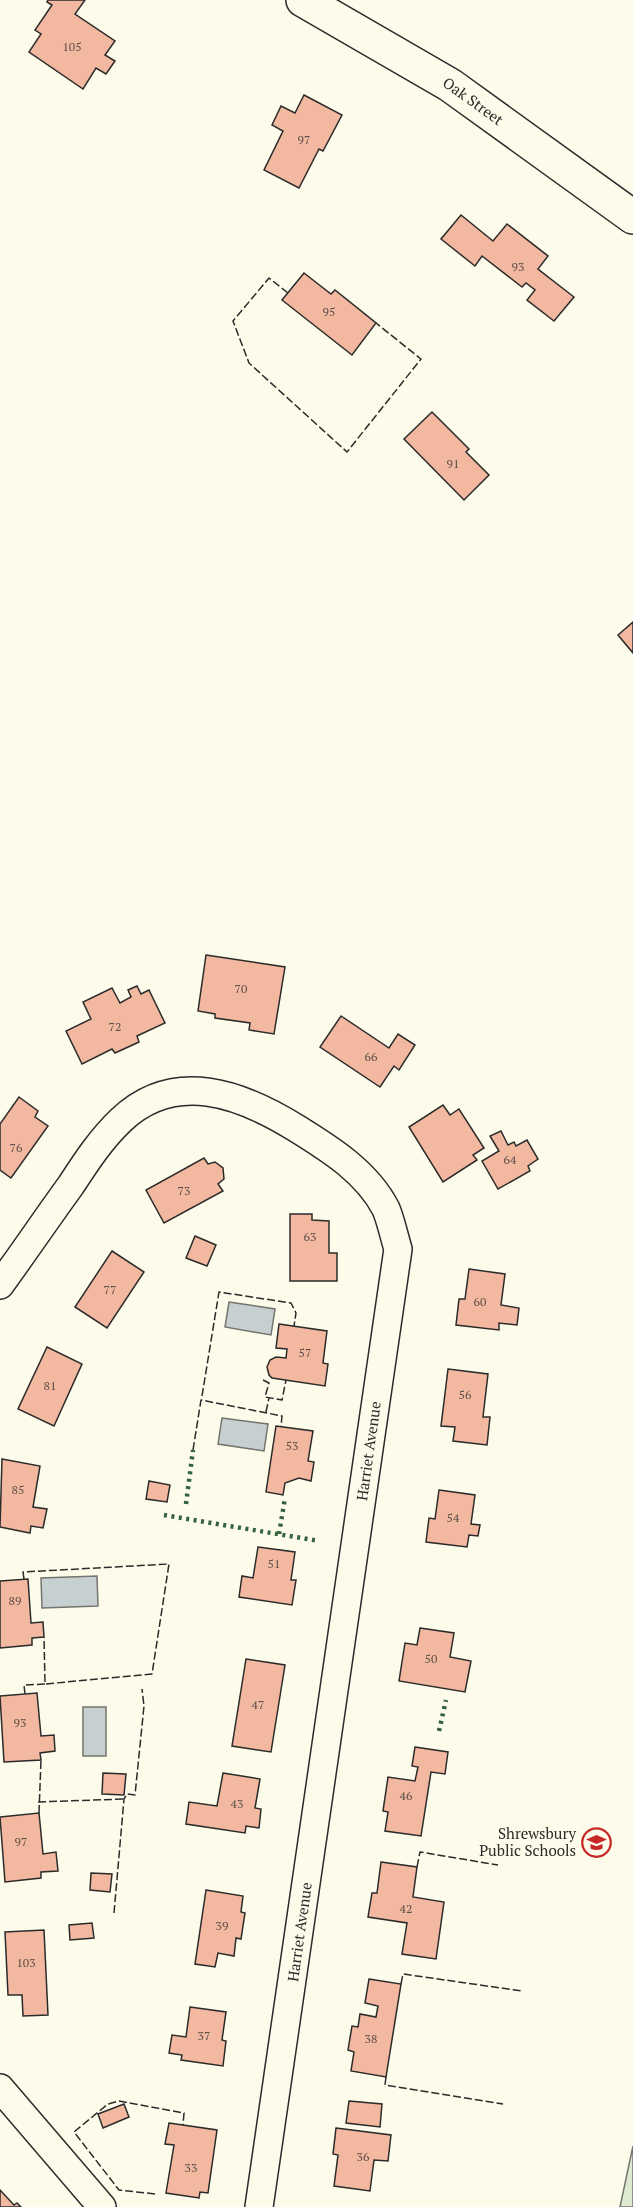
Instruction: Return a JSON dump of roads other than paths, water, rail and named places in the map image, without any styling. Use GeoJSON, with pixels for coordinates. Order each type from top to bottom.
{"type":"FeatureCollection","features":[{"type":"Feature","properties":{"kind":"street","name":"Oak Street"},"geometry":{"type":"LineString","coordinates":[[303,0],[455,89],[633,217]]}},
{"type":"Feature","properties":{"kind":"street","name":"Harriet Avenue"},"geometry":{"type":"LineString","coordinates":[[0,1285],[97,1146],[122,1120],[146,1102],[181,1092],[215,1092],[241,1099],[277,1116],[332,1150],[362,1175],[386,1209],[398,1248],[260,2207]]}},
{"type":"Feature","properties":{"kind":"street"},"geometry":{"type":"LineString","coordinates":[[3,2097],[102,2207]]}},
{"type":"Feature","properties":{"kind":"place","name":"Shrewsbury Public Schools"},"geometry":{"type":"Point","coordinates":[597,1843]}}]}
